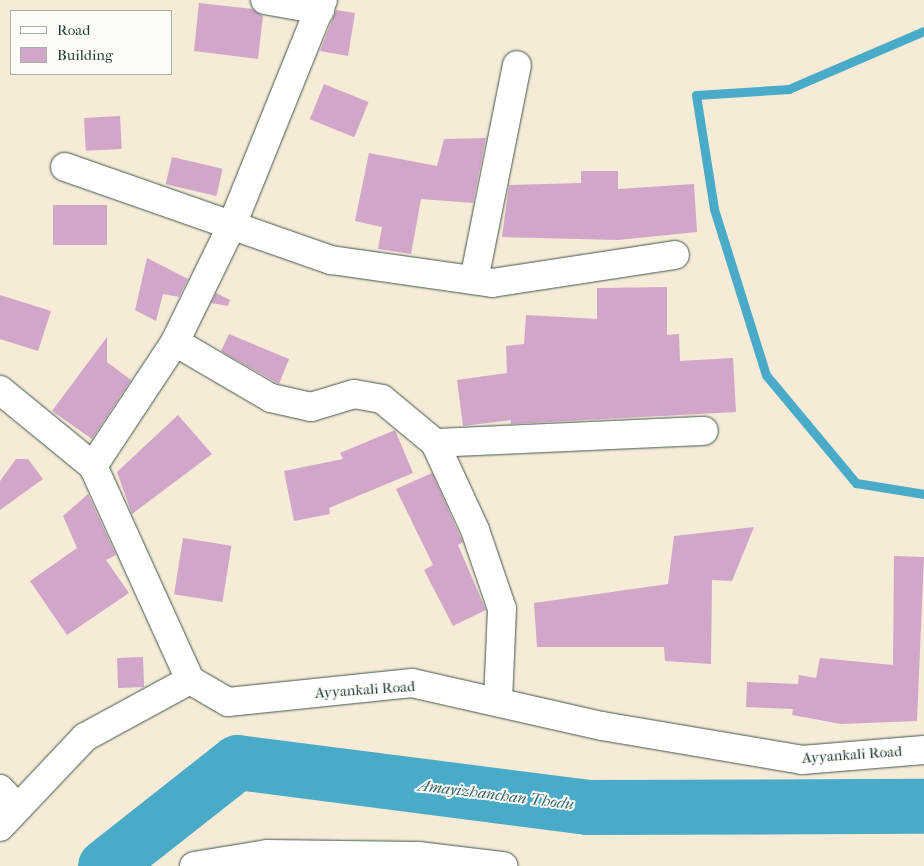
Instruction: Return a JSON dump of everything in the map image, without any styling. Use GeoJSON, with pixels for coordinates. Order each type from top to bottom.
{"type":"FeatureCollection","features":[{"type":"Feature","properties":{"kind":"street"},"geometry":{"type":"LineString","coordinates":[[94,466],[175,342],[232,225],[322,5],[265,0]]}},
{"type":"Feature","properties":{"kind":"street"},"geometry":{"type":"LineString","coordinates":[[474,280],[517,65]]}},
{"type":"Feature","properties":{"kind":"street"},"geometry":{"type":"LineString","coordinates":[[65,167],[331,260],[492,283],[675,255]]}},
{"type":"Feature","properties":{"kind":"street"},"geometry":{"type":"LineString","coordinates":[[175,342],[271,398],[311,407],[354,394],[382,399],[435,443],[476,530],[502,609],[498,702]]}},
{"type":"Feature","properties":{"kind":"street"},"geometry":{"type":"LineString","coordinates":[[0,390],[94,466],[190,680],[85,737],[6,808]]}},
{"type":"Feature","properties":{"kind":"street"},"geometry":{"type":"LineString","coordinates":[[435,443],[704,431]]}},
{"type":"Feature","properties":{"kind":"street","name":"Ayyankali Road"},"geometry":{"type":"LineString","coordinates":[[190,680],[228,702],[412,683],[498,702],[802,760],[924,750]]}},
{"type":"Feature","properties":{"kind":"street"},"geometry":{"type":"LineString","coordinates":[[194,866],[267,854],[418,856],[503,866]]}},
{"type":"Feature","properties":{"kind":"building"},"geometry":{"type":"Polygon","coordinates":[[[199,3],[253,9],[263,16],[258,59],[194,51],[199,3]]]}},
{"type":"Feature","properties":{"kind":"building"},"geometry":{"type":"Polygon","coordinates":[[[336,10],[355,13],[348,56],[320,51],[336,10]]]}},
{"type":"Feature","properties":{"kind":"building"},"geometry":{"type":"Polygon","coordinates":[[[324,84],[369,102],[354,137],[310,119],[324,84]]]}},
{"type":"Feature","properties":{"kind":"building"},"geometry":{"type":"Polygon","coordinates":[[[120,116],[122,149],[86,151],[84,118],[120,116]]]}},
{"type":"Feature","properties":{"kind":"building"},"geometry":{"type":"Polygon","coordinates":[[[486,138],[473,203],[421,199],[411,254],[378,249],[382,227],[355,221],[369,153],[437,166],[444,139],[486,138]]]}},
{"type":"Feature","properties":{"kind":"building"},"geometry":{"type":"Polygon","coordinates":[[[172,157],[223,169],[216,196],[166,184],[172,157]]]}},
{"type":"Feature","properties":{"kind":"building"},"geometry":{"type":"Polygon","coordinates":[[[581,171],[618,171],[618,189],[694,184],[697,232],[618,240],[502,237],[509,185],[581,183],[581,171]]]}},
{"type":"Feature","properties":{"kind":"building"},"geometry":{"type":"Polygon","coordinates":[[[53,205],[107,205],[107,245],[53,245],[53,205]]]}},
{"type":"Feature","properties":{"kind":"building"},"geometry":{"type":"Polygon","coordinates":[[[147,258],[188,279],[179,297],[163,294],[156,321],[135,310],[147,258]]]}},
{"type":"Feature","properties":{"kind":"building"},"geometry":{"type":"Polygon","coordinates":[[[667,287],[667,335],[679,334],[680,361],[733,358],[736,412],[511,424],[511,420],[463,426],[457,380],[507,373],[506,346],[524,344],[526,315],[597,319],[597,288],[667,287]]]}},
{"type":"Feature","properties":{"kind":"building"},"geometry":{"type":"Polygon","coordinates":[[[216,293],[230,300],[228,306],[211,303],[216,293]]]}},
{"type":"Feature","properties":{"kind":"building"},"geometry":{"type":"Polygon","coordinates":[[[0,295],[51,311],[38,351],[0,339],[0,295]]]}},
{"type":"Feature","properties":{"kind":"building"},"geometry":{"type":"Polygon","coordinates":[[[229,334],[289,359],[279,384],[221,351],[229,334]]]}},
{"type":"Feature","properties":{"kind":"building"},"geometry":{"type":"Polygon","coordinates":[[[107,337],[107,362],[131,380],[92,439],[52,411],[107,337]]]}},
{"type":"Feature","properties":{"kind":"building"},"geometry":{"type":"Polygon","coordinates":[[[178,415],[212,454],[132,514],[117,472],[178,415]]]}},
{"type":"Feature","properties":{"kind":"building"},"geometry":{"type":"Polygon","coordinates":[[[395,430],[413,473],[329,508],[330,514],[294,521],[284,471],[343,459],[340,453],[395,430]]]}},
{"type":"Feature","properties":{"kind":"building"},"geometry":{"type":"Polygon","coordinates":[[[16,459],[28,459],[43,479],[0,510],[0,481],[16,459]]]}},
{"type":"Feature","properties":{"kind":"building"},"geometry":{"type":"Polygon","coordinates":[[[432,473],[463,542],[458,545],[486,610],[453,626],[424,570],[433,565],[396,489],[432,473]]]}},
{"type":"Feature","properties":{"kind":"building"},"geometry":{"type":"Polygon","coordinates":[[[88,494],[116,555],[106,560],[129,593],[67,635],[30,581],[77,548],[63,516],[88,494]]]}},
{"type":"Feature","properties":{"kind":"building"},"geometry":{"type":"Polygon","coordinates":[[[754,527],[732,581],[712,580],[711,664],[665,661],[664,647],[537,647],[534,603],[668,584],[674,536],[754,527]]]}},
{"type":"Feature","properties":{"kind":"building"},"geometry":{"type":"Polygon","coordinates":[[[183,538],[231,546],[222,602],[174,594],[183,538]]]}},
{"type":"Feature","properties":{"kind":"building"},"geometry":{"type":"Polygon","coordinates":[[[894,556],[924,557],[917,721],[841,724],[792,715],[793,709],[746,707],[747,682],[798,684],[799,675],[816,678],[820,658],[893,665],[894,556]]]}},
{"type":"Feature","properties":{"kind":"building"},"geometry":{"type":"Polygon","coordinates":[[[143,657],[144,687],[118,688],[117,658],[143,657]]]}},
{"type":"Feature","properties":{"kind":"waterway"},"geometry":{"type":"LineString","coordinates":[[924,31],[789,89],[696,95],[714,209],[766,375],[856,483],[924,494]]}},
{"type":"Feature","properties":{"kind":"waterway","name":"Amayizhanchan Thodu"},"geometry":{"type":"LineString","coordinates":[[105,866],[237,762],[587,807],[924,806]]}}]}
